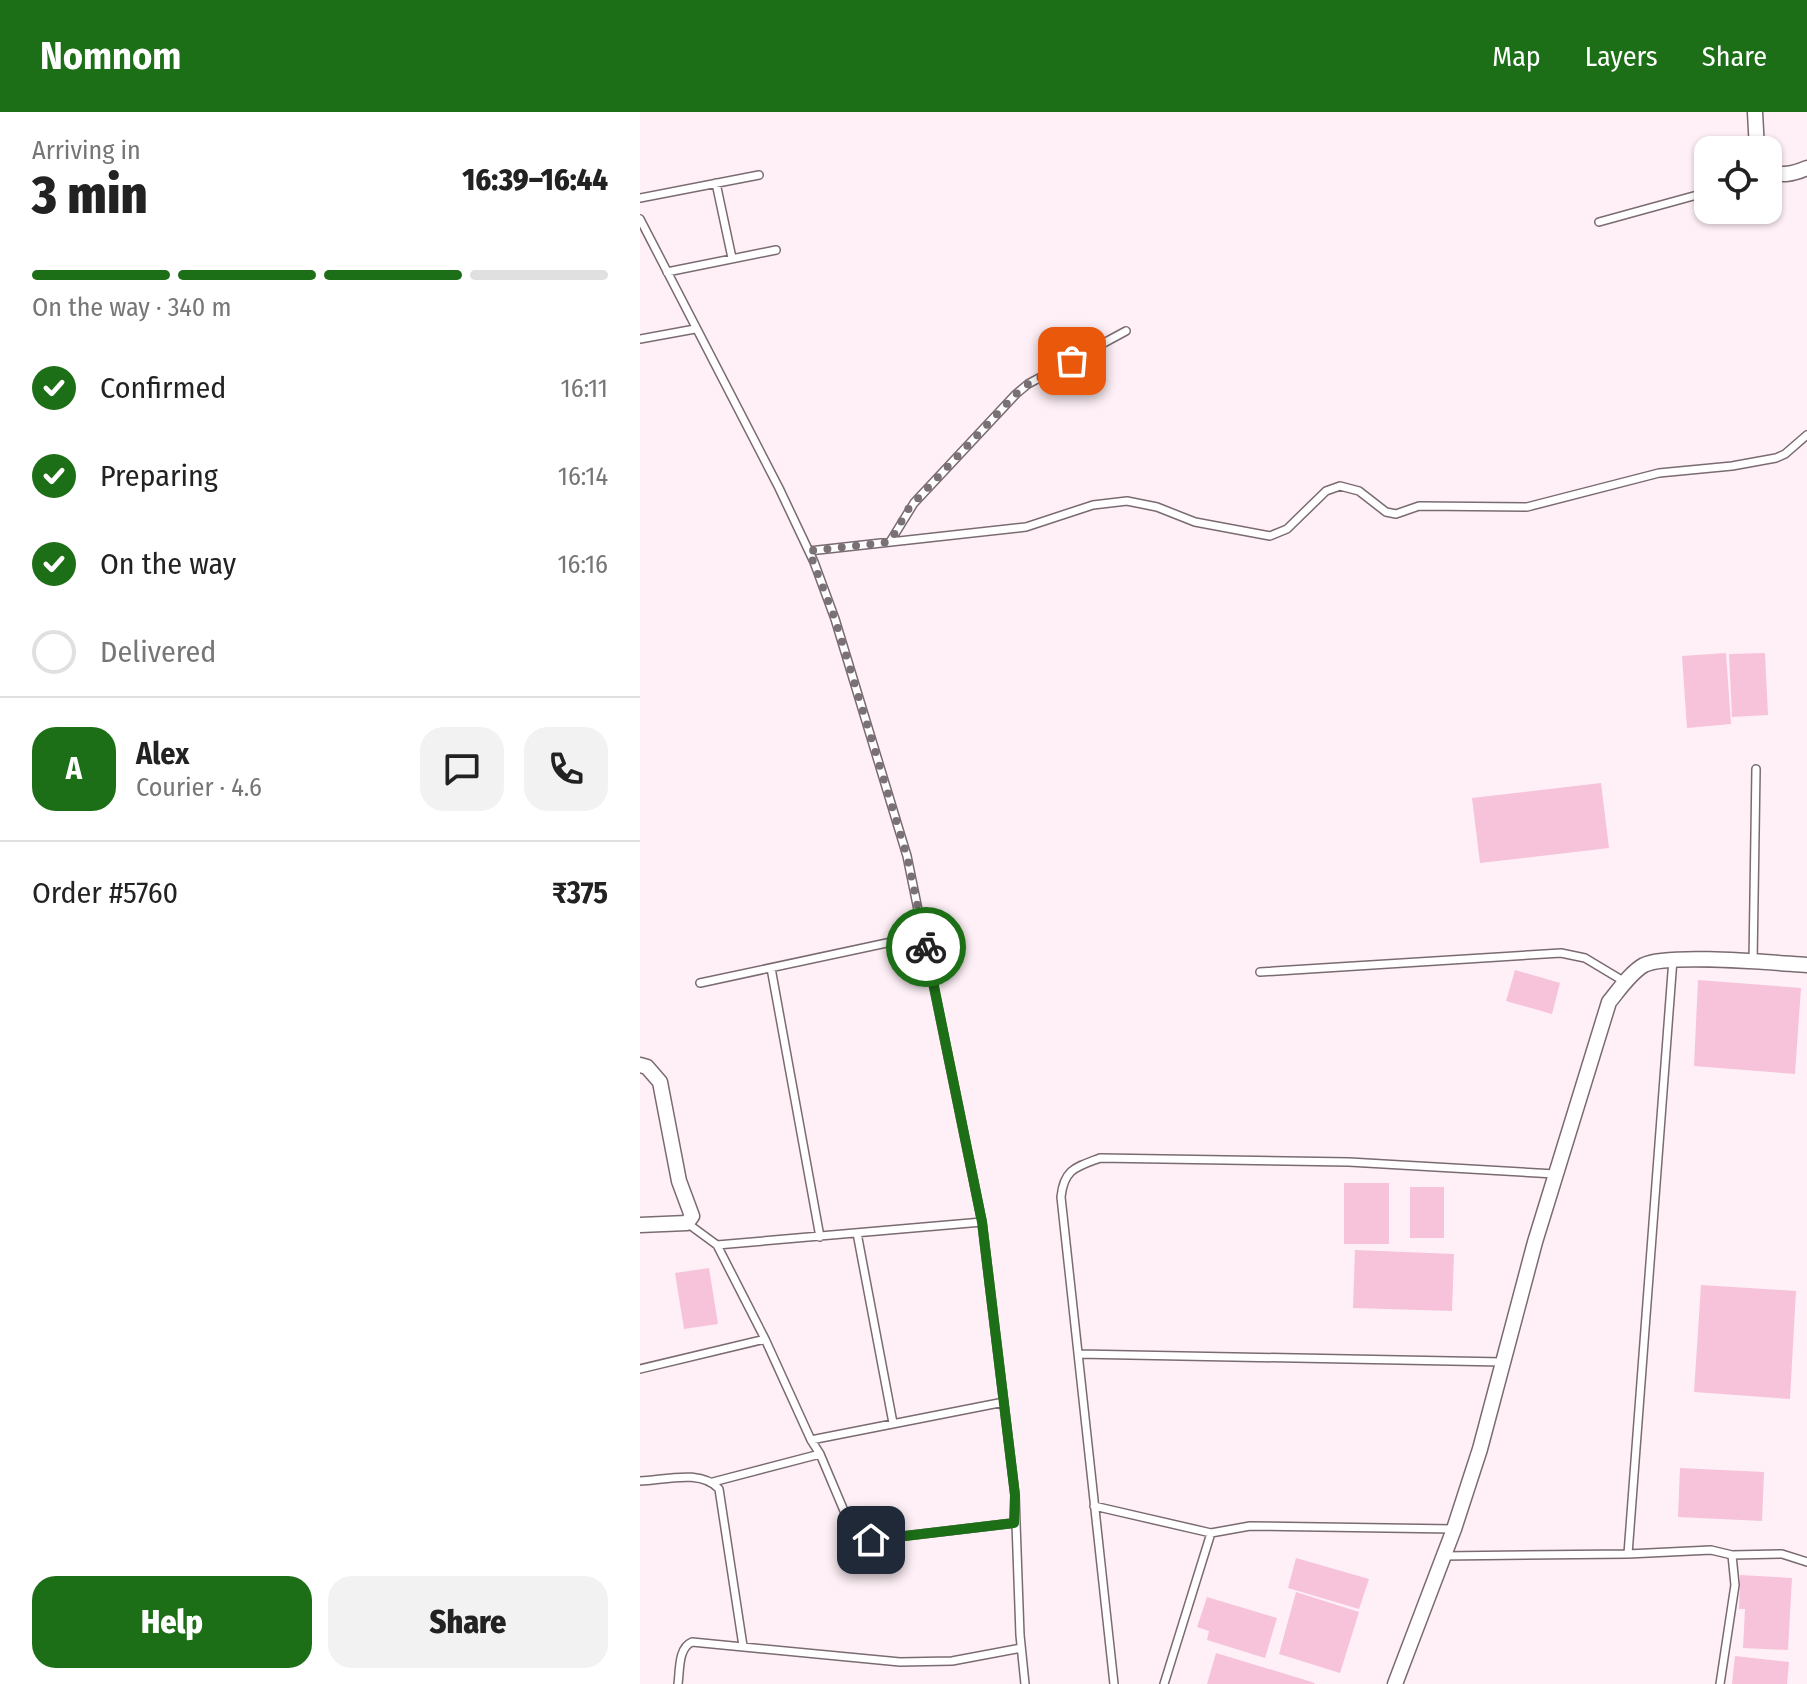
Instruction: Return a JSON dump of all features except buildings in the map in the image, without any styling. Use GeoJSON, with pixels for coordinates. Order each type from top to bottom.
{"type":"FeatureCollection","features":[{"type":"Feature","properties":{"kind":"street"},"geometry":{"type":"LineString","coordinates":[[1755,112],[1756,136]]}},
{"type":"Feature","properties":{"kind":"street"},"geometry":{"type":"LineString","coordinates":[[1782,173],[1793,174],[1807,168]]}},
{"type":"Feature","properties":{"kind":"street"},"geometry":{"type":"LineString","coordinates":[[1395,1684],[1454,1529],[1480,1449],[1555,1174],[1609,1002],[1644,965],[1673,959],[1807,965]]}},
{"type":"Feature","properties":{"kind":"street"},"geometry":{"type":"LineString","coordinates":[[640,1065],[647,1067],[660,1082],[676,1168],[692,1216],[687,1223],[640,1225]]}},
{"type":"Feature","properties":{"kind":"lane"},"geometry":{"type":"LineString","coordinates":[[640,198],[759,175]]}},
{"type":"Feature","properties":{"kind":"lane"},"geometry":{"type":"LineString","coordinates":[[716,183],[732,258]]}},
{"type":"Feature","properties":{"kind":"lane"},"geometry":{"type":"LineString","coordinates":[[1599,222],[1694,196]]}},
{"type":"Feature","properties":{"kind":"lane"},"geometry":{"type":"LineString","coordinates":[[640,219],[809,551],[835,619],[903,842],[982,1222],[1015,1495],[1014,1523],[1025,1684]]}},
{"type":"Feature","properties":{"kind":"lane"},"geometry":{"type":"LineString","coordinates":[[667,272],[776,250]]}},
{"type":"Feature","properties":{"kind":"lane"},"geometry":{"type":"LineString","coordinates":[[640,339],[695,329]]}},
{"type":"Feature","properties":{"kind":"lane"},"geometry":{"type":"LineString","coordinates":[[890,542],[909,508],[1016,394],[1028,384],[1126,331]]}},
{"type":"Feature","properties":{"kind":"lane"},"geometry":{"type":"LineString","coordinates":[[809,551],[1026,527],[1093,505],[1127,501],[1157,507],[1195,522],[1270,536],[1287,529],[1326,491],[1340,486],[1359,491],[1386,512],[1396,514],[1419,506],[1527,507],[1659,473],[1776,458],[1791,450],[1807,435]]}},
{"type":"Feature","properties":{"kind":"lane"},"geometry":{"type":"LineString","coordinates":[[1753,962],[1756,769]]}},
{"type":"Feature","properties":{"kind":"lane"},"geometry":{"type":"LineString","coordinates":[[700,983],[924,935]]}},
{"type":"Feature","properties":{"kind":"lane"},"geometry":{"type":"LineString","coordinates":[[1260,972],[1561,953],[1585,958],[1625,982]]}},
{"type":"Feature","properties":{"kind":"lane"},"geometry":{"type":"LineString","coordinates":[[1628,1554],[1673,959]]}},
{"type":"Feature","properties":{"kind":"lane"},"geometry":{"type":"LineString","coordinates":[[771,968],[820,1237]]}},
{"type":"Feature","properties":{"kind":"lane"},"geometry":{"type":"LineString","coordinates":[[1114,1684],[1061,1197],[1063,1182],[1070,1171],[1100,1158],[1349,1162],[1555,1174]]}},
{"type":"Feature","properties":{"kind":"lane"},"geometry":{"type":"LineString","coordinates":[[717,1245],[982,1222]]}},
{"type":"Feature","properties":{"kind":"lane"},"geometry":{"type":"LineString","coordinates":[[687,1223],[717,1245],[820,1454],[847,1521],[861,1538],[871,1540],[1014,1523]]}},
{"type":"Feature","properties":{"kind":"lane"},"geometry":{"type":"LineString","coordinates":[[857,1233],[893,1423]]}},
{"type":"Feature","properties":{"kind":"lane"},"geometry":{"type":"LineString","coordinates":[[640,1369],[765,1339]]}},
{"type":"Feature","properties":{"kind":"lane"},"geometry":{"type":"LineString","coordinates":[[1078,1354],[1503,1362]]}},
{"type":"Feature","properties":{"kind":"lane"},"geometry":{"type":"LineString","coordinates":[[811,1440],[1004,1402]]}},
{"type":"Feature","properties":{"kind":"lane"},"geometry":{"type":"LineString","coordinates":[[713,1482],[820,1454]]}},
{"type":"Feature","properties":{"kind":"lane"},"geometry":{"type":"LineString","coordinates":[[640,1481],[702,1477],[719,1489],[743,1646]]}},
{"type":"Feature","properties":{"kind":"lane"},"geometry":{"type":"LineString","coordinates":[[1094,1506],[1211,1533],[1250,1526],[1454,1529]]}},
{"type":"Feature","properties":{"kind":"lane"},"geometry":{"type":"LineString","coordinates":[[1164,1684],[1211,1533]]}},
{"type":"Feature","properties":{"kind":"lane"},"geometry":{"type":"LineString","coordinates":[[1442,1556],[1711,1550],[1732,1555],[1782,1554],[1807,1562]]}},
{"type":"Feature","properties":{"kind":"lane"},"geometry":{"type":"LineString","coordinates":[[1720,1684],[1735,1585],[1732,1555]]}},
{"type":"Feature","properties":{"kind":"lane"},"geometry":{"type":"LineString","coordinates":[[678,1684],[683,1650],[688,1643],[698,1641],[920,1662],[952,1661],[1021,1648]]}},
{"type":"Feature","properties":{"kind":"way so far"},"geometry":{"type":"LineString","coordinates":[[926,947],[907,856],[835,619],[809,551],[890,542],[909,508],[1016,394],[1028,384],[1072,361]]}},
{"type":"Feature","properties":{"kind":"route"},"geometry":{"type":"LineString","coordinates":[[871,1540],[1014,1523],[1015,1495],[982,1222],[926,947]]}}]}
